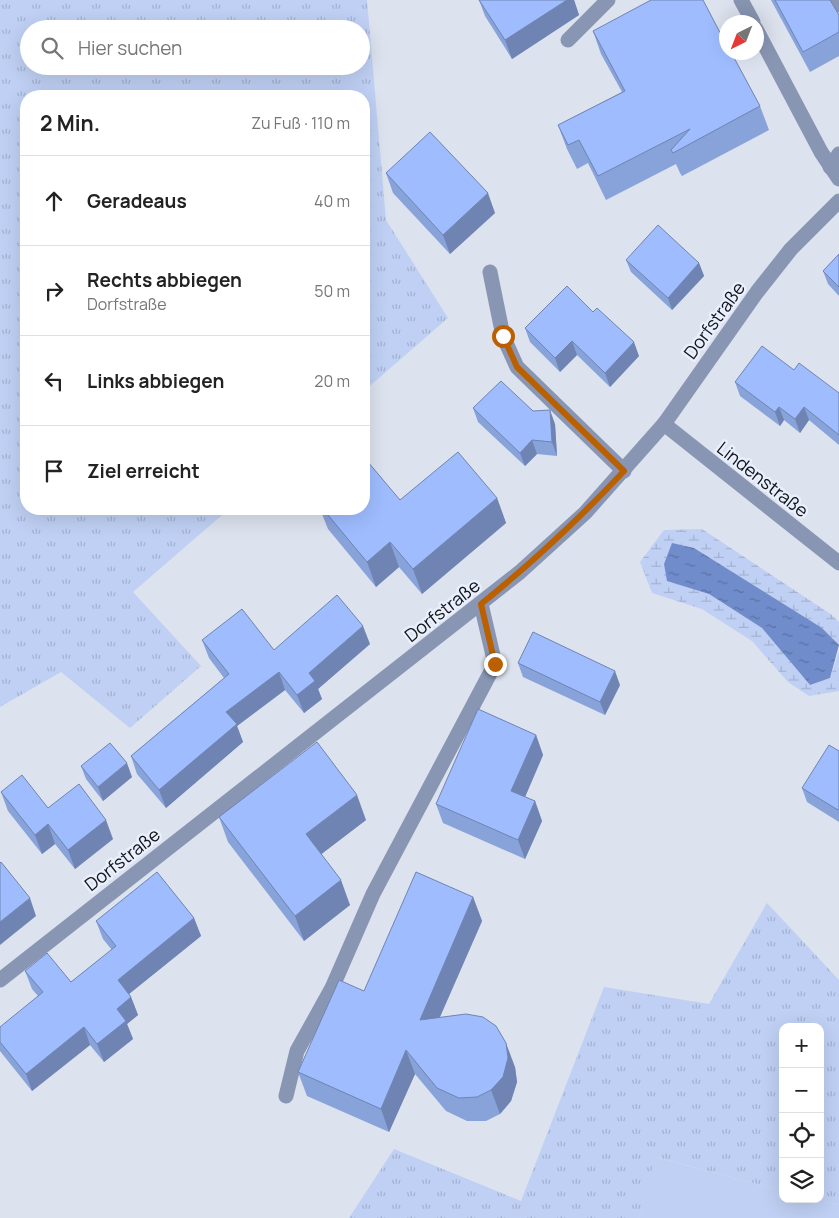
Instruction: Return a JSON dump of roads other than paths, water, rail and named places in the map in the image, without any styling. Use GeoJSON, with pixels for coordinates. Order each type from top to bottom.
{"type":"FeatureCollection","features":[{"type":"Feature","properties":{"kind":"street"},"geometry":{"type":"LineString","coordinates":[[568,40],[586,25],[608,0]]}},
{"type":"Feature","properties":{"kind":"street"},"geometry":{"type":"LineString","coordinates":[[741,0],[749,15]]}},
{"type":"Feature","properties":{"kind":"street"},"geometry":{"type":"LineString","coordinates":[[836,0],[839,5]]}},
{"type":"Feature","properties":{"kind":"street"},"geometry":{"type":"LineString","coordinates":[[764,43],[834,160],[839,179]]}},
{"type":"Feature","properties":{"kind":"street","name":"Dorfstraße"},"geometry":{"type":"LineString","coordinates":[[0,980],[481,604],[520,572],[585,513],[664,424],[757,292],[791,249],[839,201]]}},
{"type":"Feature","properties":{"kind":"street"},"geometry":{"type":"LineString","coordinates":[[490,272],[503,336],[517,367],[624,471]]}},
{"type":"Feature","properties":{"kind":"street","name":"Lindenstraße"},"geometry":{"type":"LineString","coordinates":[[664,424],[839,563]]}},
{"type":"Feature","properties":{"kind":"street"},"geometry":{"type":"LineString","coordinates":[[286,1096],[297,1051],[332,988],[373,894],[495,664],[481,604]]}},
{"type":"Feature","properties":{"kind":"water"},"geometry":{"type":"Polygon","coordinates":[[[672,543],[694,548],[822,628],[839,645],[830,678],[810,685],[762,628],[709,594],[667,581],[664,564],[672,543]]]}}]}
